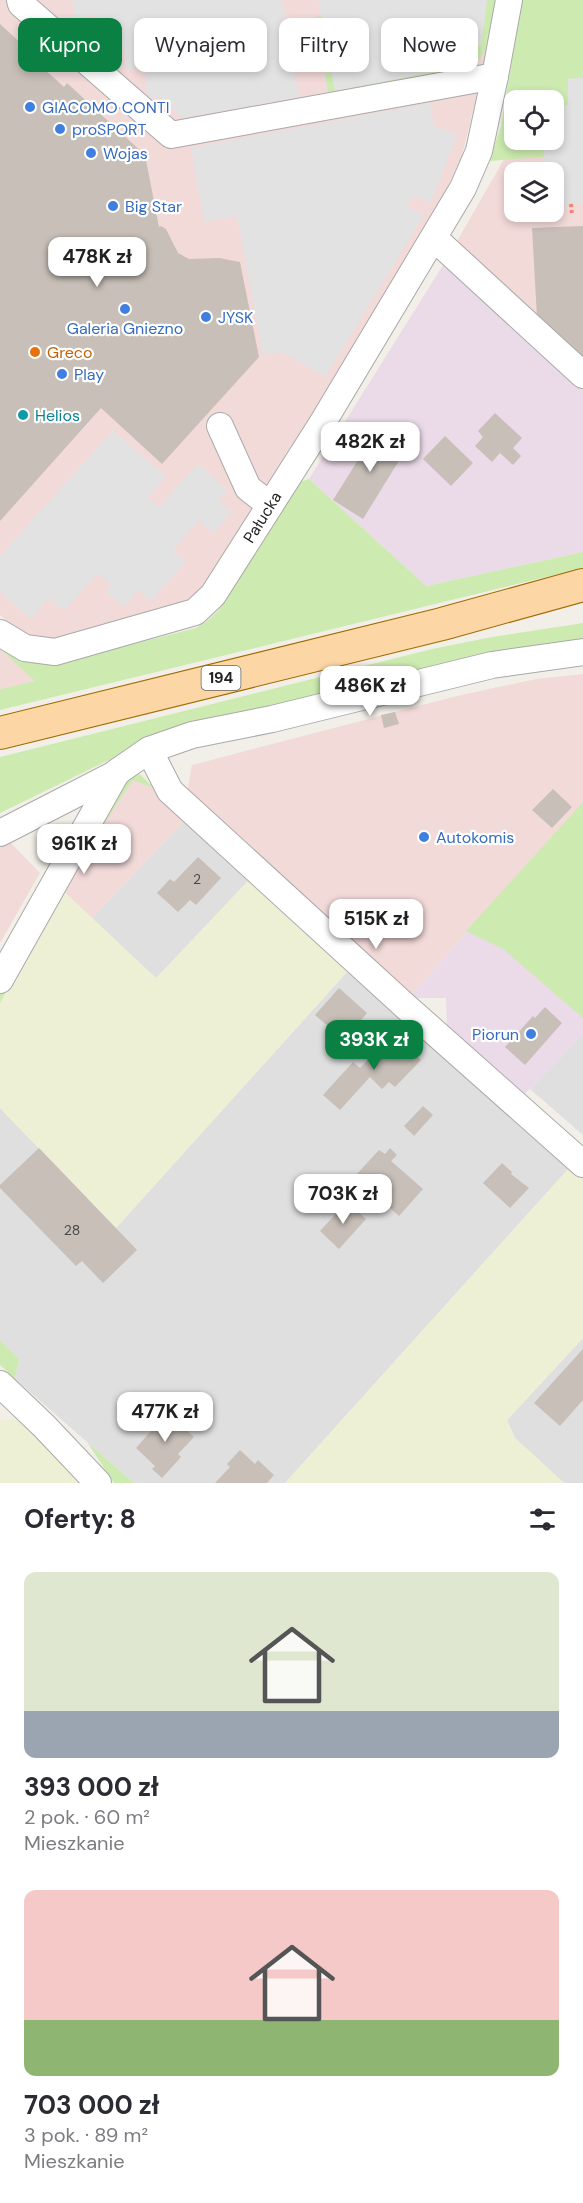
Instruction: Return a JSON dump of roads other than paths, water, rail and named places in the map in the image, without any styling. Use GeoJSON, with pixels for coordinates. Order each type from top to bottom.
{"type":"FeatureCollection","features":[{"type":"Feature","properties":{"kind":"main road","name":"194"},"geometry":{"type":"LineString","coordinates":[[0,733],[442,624],[583,585]]}},
{"type":"Feature","properties":{"kind":"main road","name":"194"},"geometry":{"type":"LineString","coordinates":[[442,624],[583,607]]}},
{"type":"Feature","properties":{"kind":"street"},"geometry":{"type":"LineString","coordinates":[[20,0],[171,135],[495,76]]}},
{"type":"Feature","properties":{"kind":"street","name":"Pałucka"},"geometry":{"type":"LineString","coordinates":[[0,633],[24,648],[55,652],[195,612],[213,595],[463,188],[479,151],[508,0]]}},
{"type":"Feature","properties":{"kind":"street"},"geometry":{"type":"LineString","coordinates":[[434,238],[583,375]]}},
{"type":"Feature","properties":{"kind":"street"},"geometry":{"type":"LineString","coordinates":[[220,426],[248,488],[270,505]]}},
{"type":"Feature","properties":{"kind":"street"},"geometry":{"type":"LineString","coordinates":[[0,833],[117,772],[149,750],[192,735],[272,719],[492,665],[583,652]]}},
{"type":"Feature","properties":{"kind":"street"},"geometry":{"type":"LineString","coordinates":[[149,750],[170,791],[404,1005],[583,1164]]}},
{"type":"Feature","properties":{"kind":"street"},"geometry":{"type":"LineString","coordinates":[[0,980],[117,772]]}},
{"type":"Feature","properties":{"kind":"street"},"geometry":{"type":"LineString","coordinates":[[2,1390],[68,1450],[98,1483]]}},
{"type":"Feature","properties":{"kind":"place","name":"GIACOMO CONTI"},"geometry":{"type":"Point","coordinates":[30,107]}},
{"type":"Feature","properties":{"kind":"place","name":"proSPORT"},"geometry":{"type":"Point","coordinates":[60,129]}},
{"type":"Feature","properties":{"kind":"place","name":"Wojas"},"geometry":{"type":"Point","coordinates":[91,153]}},
{"type":"Feature","properties":{"kind":"place","name":"Big Star"},"geometry":{"type":"Point","coordinates":[113,206]}},
{"type":"Feature","properties":{"kind":"place","name":"Galeria Gniezno"},"geometry":{"type":"Point","coordinates":[125,309]}},
{"type":"Feature","properties":{"kind":"place","name":"JYSK"},"geometry":{"type":"Point","coordinates":[206,317]}},
{"type":"Feature","properties":{"kind":"place","name":"Greco"},"geometry":{"type":"Point","coordinates":[35,352]}},
{"type":"Feature","properties":{"kind":"place","name":"Play"},"geometry":{"type":"Point","coordinates":[62,374]}},
{"type":"Feature","properties":{"kind":"place","name":"Helios"},"geometry":{"type":"Point","coordinates":[23,415]}},
{"type":"Feature","properties":{"kind":"place","name":"Autokomis"},"geometry":{"type":"Point","coordinates":[424,837]}},
{"type":"Feature","properties":{"kind":"place","name":"Piorun"},"geometry":{"type":"Point","coordinates":[531,1034]}}]}
